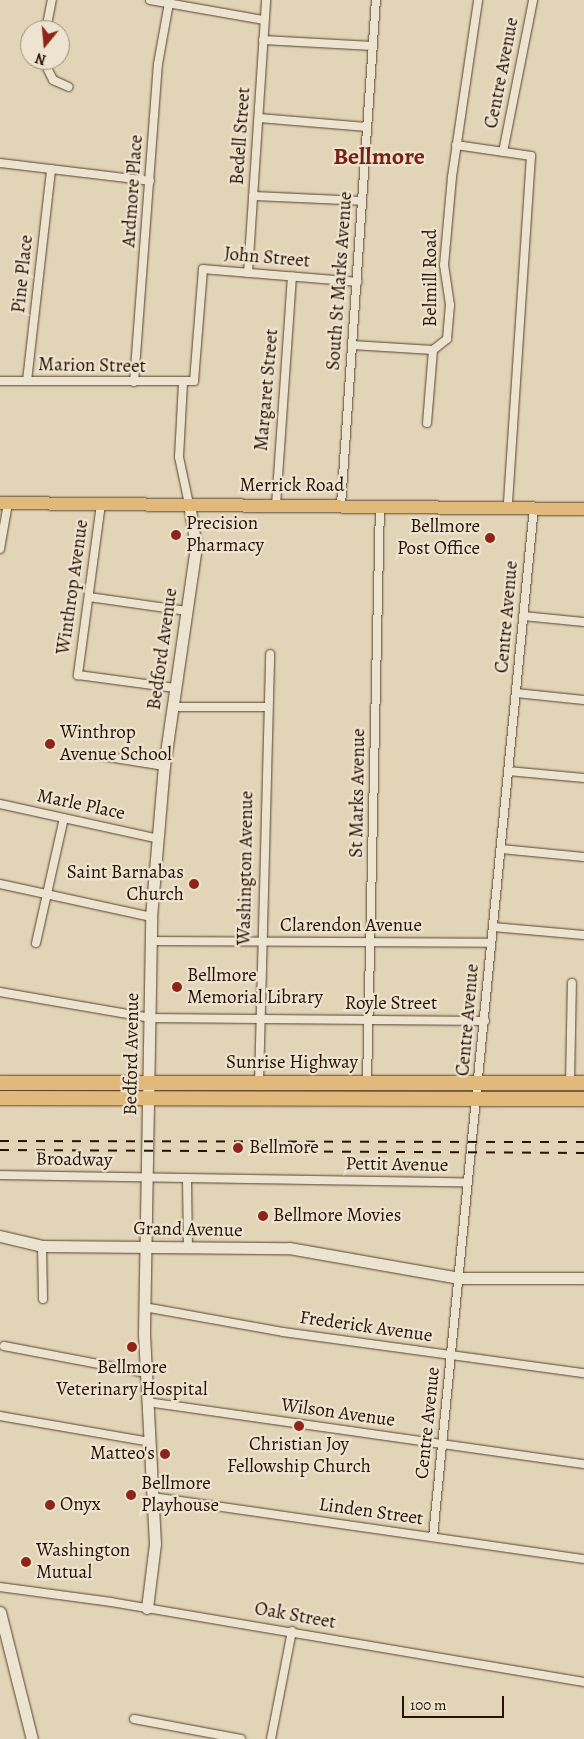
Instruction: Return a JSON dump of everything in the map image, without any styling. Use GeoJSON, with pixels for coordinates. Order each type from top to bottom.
{"type":"FeatureCollection","features":[{"type":"Feature","properties":{"kind":"highway","name":"Sunrise Highway"},"geometry":{"type":"LineString","coordinates":[[0,1082],[577,1083]]}},
{"type":"Feature","properties":{"kind":"highway","name":"Sunrise Highway"},"geometry":{"type":"LineString","coordinates":[[0,1098],[584,1099]]}},
{"type":"Feature","properties":{"kind":"main road","name":"Merrick Road"},"geometry":{"type":"LineString","coordinates":[[4,503],[534,506],[584,509]]}},
{"type":"Feature","properties":{"kind":"street"},"geometry":{"type":"LineString","coordinates":[[48,20],[52,0]]}},
{"type":"Feature","properties":{"kind":"street"},"geometry":{"type":"LineString","coordinates":[[150,0],[264,20]]}},
{"type":"Feature","properties":{"kind":"street","name":"Bedell Street"},"geometry":{"type":"LineString","coordinates":[[248,273],[266,0]]}},
{"type":"Feature","properties":{"kind":"street","name":"South St Marks Avenue"},"geometry":{"type":"LineString","coordinates":[[341,505],[376,0]]}},
{"type":"Feature","properties":{"kind":"street","name":"Belmill Road"},"geometry":{"type":"LineString","coordinates":[[352,344],[433,350],[448,334],[444,265],[456,146],[478,0]]}},
{"type":"Feature","properties":{"kind":"street","name":"Centre Avenue"},"geometry":{"type":"LineString","coordinates":[[504,152],[533,0]]}},
{"type":"Feature","properties":{"kind":"street","name":"Ardmore Place"},"geometry":{"type":"LineString","coordinates":[[134,382],[158,64],[169,3]]}},
{"type":"Feature","properties":{"kind":"street"},"geometry":{"type":"LineString","coordinates":[[263,40],[373,46]]}},
{"type":"Feature","properties":{"kind":"street"},"geometry":{"type":"LineString","coordinates":[[48,70],[53,80],[69,87]]}},
{"type":"Feature","properties":{"kind":"street"},"geometry":{"type":"LineString","coordinates":[[259,118],[367,127]]}},
{"type":"Feature","properties":{"kind":"street"},"geometry":{"type":"LineString","coordinates":[[456,146],[531,156],[508,506]]}},
{"type":"Feature","properties":{"kind":"street"},"geometry":{"type":"LineString","coordinates":[[0,163],[150,181]]}},
{"type":"Feature","properties":{"kind":"street","name":"Pine Place"},"geometry":{"type":"LineString","coordinates":[[27,382],[50,169]]}},
{"type":"Feature","properties":{"kind":"street"},"geometry":{"type":"LineString","coordinates":[[253,196],[362,201]]}},
{"type":"Feature","properties":{"kind":"street","name":"John Street"},"geometry":{"type":"LineString","coordinates":[[183,383],[194,381],[203,269],[357,282]]}},
{"type":"Feature","properties":{"kind":"street","name":"Margaret Street"},"geometry":{"type":"LineString","coordinates":[[276,504],[292,278]]}},
{"type":"Feature","properties":{"kind":"street"},"geometry":{"type":"LineString","coordinates":[[427,423],[433,350]]}},
{"type":"Feature","properties":{"kind":"street","name":"Marion Street"},"geometry":{"type":"LineString","coordinates":[[0,381],[183,383]]}},
{"type":"Feature","properties":{"kind":"street"},"geometry":{"type":"LineString","coordinates":[[183,383],[179,457],[189,504]]}},
{"type":"Feature","properties":{"kind":"street"},"geometry":{"type":"LineString","coordinates":[[0,549],[4,503]]}},
{"type":"Feature","properties":{"kind":"street","name":"Winthrop Avenue"},"geometry":{"type":"LineString","coordinates":[[101,504],[78,675],[175,688]]}},
{"type":"Feature","properties":{"kind":"street","name":"Bedford Avenue"},"geometry":{"type":"LineString","coordinates":[[148,1608],[155,1544],[144,1307],[152,917],[155,838],[196,547],[189,504]]}},
{"type":"Feature","properties":{"kind":"street","name":"St Marks Avenue"},"geometry":{"type":"LineString","coordinates":[[367,1082],[380,505]]}},
{"type":"Feature","properties":{"kind":"street","name":"Centre Avenue"},"geometry":{"type":"LineString","coordinates":[[433,1537],[459,1278],[466,1182],[479,1082],[534,506]]}},
{"type":"Feature","properties":{"kind":"street"},"geometry":{"type":"LineString","coordinates":[[89,597],[186,611]]}},
{"type":"Feature","properties":{"kind":"street"},"geometry":{"type":"LineString","coordinates":[[523,616],[584,622]]}},
{"type":"Feature","properties":{"kind":"street","name":"Washington Avenue"},"geometry":{"type":"LineString","coordinates":[[259,1082],[266,707],[270,654]]}},
{"type":"Feature","properties":{"kind":"street"},"geometry":{"type":"LineString","coordinates":[[516,693],[584,700]]}},
{"type":"Feature","properties":{"kind":"street"},"geometry":{"type":"LineString","coordinates":[[172,707],[266,707]]}},
{"type":"Feature","properties":{"kind":"street"},"geometry":{"type":"LineString","coordinates":[[102,756],[164,766]]}},
{"type":"Feature","properties":{"kind":"street"},"geometry":{"type":"LineString","coordinates":[[508,771],[584,778]]}},
{"type":"Feature","properties":{"kind":"street","name":"Marle Place"},"geometry":{"type":"LineString","coordinates":[[0,804],[155,838]]}},
{"type":"Feature","properties":{"kind":"street"},"geometry":{"type":"LineString","coordinates":[[36,943],[64,818]]}},
{"type":"Feature","properties":{"kind":"street"},"geometry":{"type":"LineString","coordinates":[[501,849],[584,857]]}},
{"type":"Feature","properties":{"kind":"street"},"geometry":{"type":"LineString","coordinates":[[0,884],[152,917]]}},
{"type":"Feature","properties":{"kind":"street"},"geometry":{"type":"LineString","coordinates":[[493,927],[584,935]]}},
{"type":"Feature","properties":{"kind":"street","name":"Clarendon Avenue"},"geometry":{"type":"LineString","coordinates":[[152,941],[491,943]]}},
{"type":"Feature","properties":{"kind":"street"},"geometry":{"type":"LineString","coordinates":[[572,983],[577,1083]]}},
{"type":"Feature","properties":{"kind":"street","name":"Royle Street"},"geometry":{"type":"LineString","coordinates":[[0,992],[151,1018],[485,1021]]}},
{"type":"Feature","properties":{"kind":"street","name":"Broadway"},"geometry":{"type":"LineString","coordinates":[[0,1175],[146,1178]]}},
{"type":"Feature","properties":{"kind":"street","name":"Pettit Avenue"},"geometry":{"type":"LineString","coordinates":[[146,1178],[466,1182]]}},
{"type":"Feature","properties":{"kind":"street"},"geometry":{"type":"LineString","coordinates":[[187,1178],[188,1247]]}},
{"type":"Feature","properties":{"kind":"street","name":"Grand Avenue"},"geometry":{"type":"LineString","coordinates":[[0,1236],[42,1246],[289,1248],[459,1278],[584,1278]]}},
{"type":"Feature","properties":{"kind":"street"},"geometry":{"type":"LineString","coordinates":[[42,1246],[43,1299]]}},
{"type":"Feature","properties":{"kind":"street","name":"Frederick Avenue"},"geometry":{"type":"LineString","coordinates":[[144,1307],[283,1332],[584,1373]]}},
{"type":"Feature","properties":{"kind":"street"},"geometry":{"type":"LineString","coordinates":[[4,1346],[146,1373]]}},
{"type":"Feature","properties":{"kind":"street","name":"Wilson Avenue"},"geometry":{"type":"LineString","coordinates":[[148,1402],[584,1464]]}},
{"type":"Feature","properties":{"kind":"street"},"geometry":{"type":"LineString","coordinates":[[0,1416],[150,1442]]}},
{"type":"Feature","properties":{"kind":"street","name":"Linden Street"},"geometry":{"type":"LineString","coordinates":[[153,1497],[584,1559]]}},
{"type":"Feature","properties":{"kind":"street","name":"Oak Street"},"geometry":{"type":"LineString","coordinates":[[0,1588],[148,1608],[292,1631],[584,1682]]}},
{"type":"Feature","properties":{"kind":"street"},"geometry":{"type":"LineString","coordinates":[[1,1616],[32,1739]]}},
{"type":"Feature","properties":{"kind":"street"},"geometry":{"type":"LineString","coordinates":[[271,1739],[292,1631]]}},
{"type":"Feature","properties":{"kind":"street"},"geometry":{"type":"LineString","coordinates":[[134,1719],[241,1739]]}},
{"type":"Feature","properties":{"kind":"railway"},"geometry":{"type":"LineString","coordinates":[[0,1141],[584,1142]]}},
{"type":"Feature","properties":{"kind":"railway"},"geometry":{"type":"LineString","coordinates":[[0,1150],[584,1153]]}},
{"type":"Feature","properties":{"kind":"place","name":"Precision Pharmacy"},"geometry":{"type":"Point","coordinates":[176,535]}},
{"type":"Feature","properties":{"kind":"place","name":"Bellmore Post Office"},"geometry":{"type":"Point","coordinates":[490,538]}},
{"type":"Feature","properties":{"kind":"place","name":"Winthrop Avenue School"},"geometry":{"type":"Point","coordinates":[50,744]}},
{"type":"Feature","properties":{"kind":"place","name":"Saint Barnabas Church"},"geometry":{"type":"Point","coordinates":[194,884]}},
{"type":"Feature","properties":{"kind":"place","name":"Bellmore Memorial Library"},"geometry":{"type":"Point","coordinates":[177,987]}},
{"type":"Feature","properties":{"kind":"place","name":"Bellmore"},"geometry":{"type":"Point","coordinates":[238,1148]}},
{"type":"Feature","properties":{"kind":"place","name":"Bellmore Movies"},"geometry":{"type":"Point","coordinates":[263,1216]}},
{"type":"Feature","properties":{"kind":"place","name":"Bellmore Veterinary Hospital"},"geometry":{"type":"Point","coordinates":[132,1347]}},
{"type":"Feature","properties":{"kind":"place","name":"Christian Joy Fellowship Church"},"geometry":{"type":"Point","coordinates":[299,1426]}},
{"type":"Feature","properties":{"kind":"place","name":"Matteo's"},"geometry":{"type":"Point","coordinates":[165,1454]}},
{"type":"Feature","properties":{"kind":"place","name":"Bellmore Playhouse"},"geometry":{"type":"Point","coordinates":[131,1495]}},
{"type":"Feature","properties":{"kind":"place","name":"Onyx"},"geometry":{"type":"Point","coordinates":[50,1505]}},
{"type":"Feature","properties":{"kind":"place","name":"Washington Mutual"},"geometry":{"type":"Point","coordinates":[26,1562]}},
{"type":"Feature","properties":{"kind":"district","name":"Bellmore"},"geometry":{"type":"Point","coordinates":[379,157]}}]}
